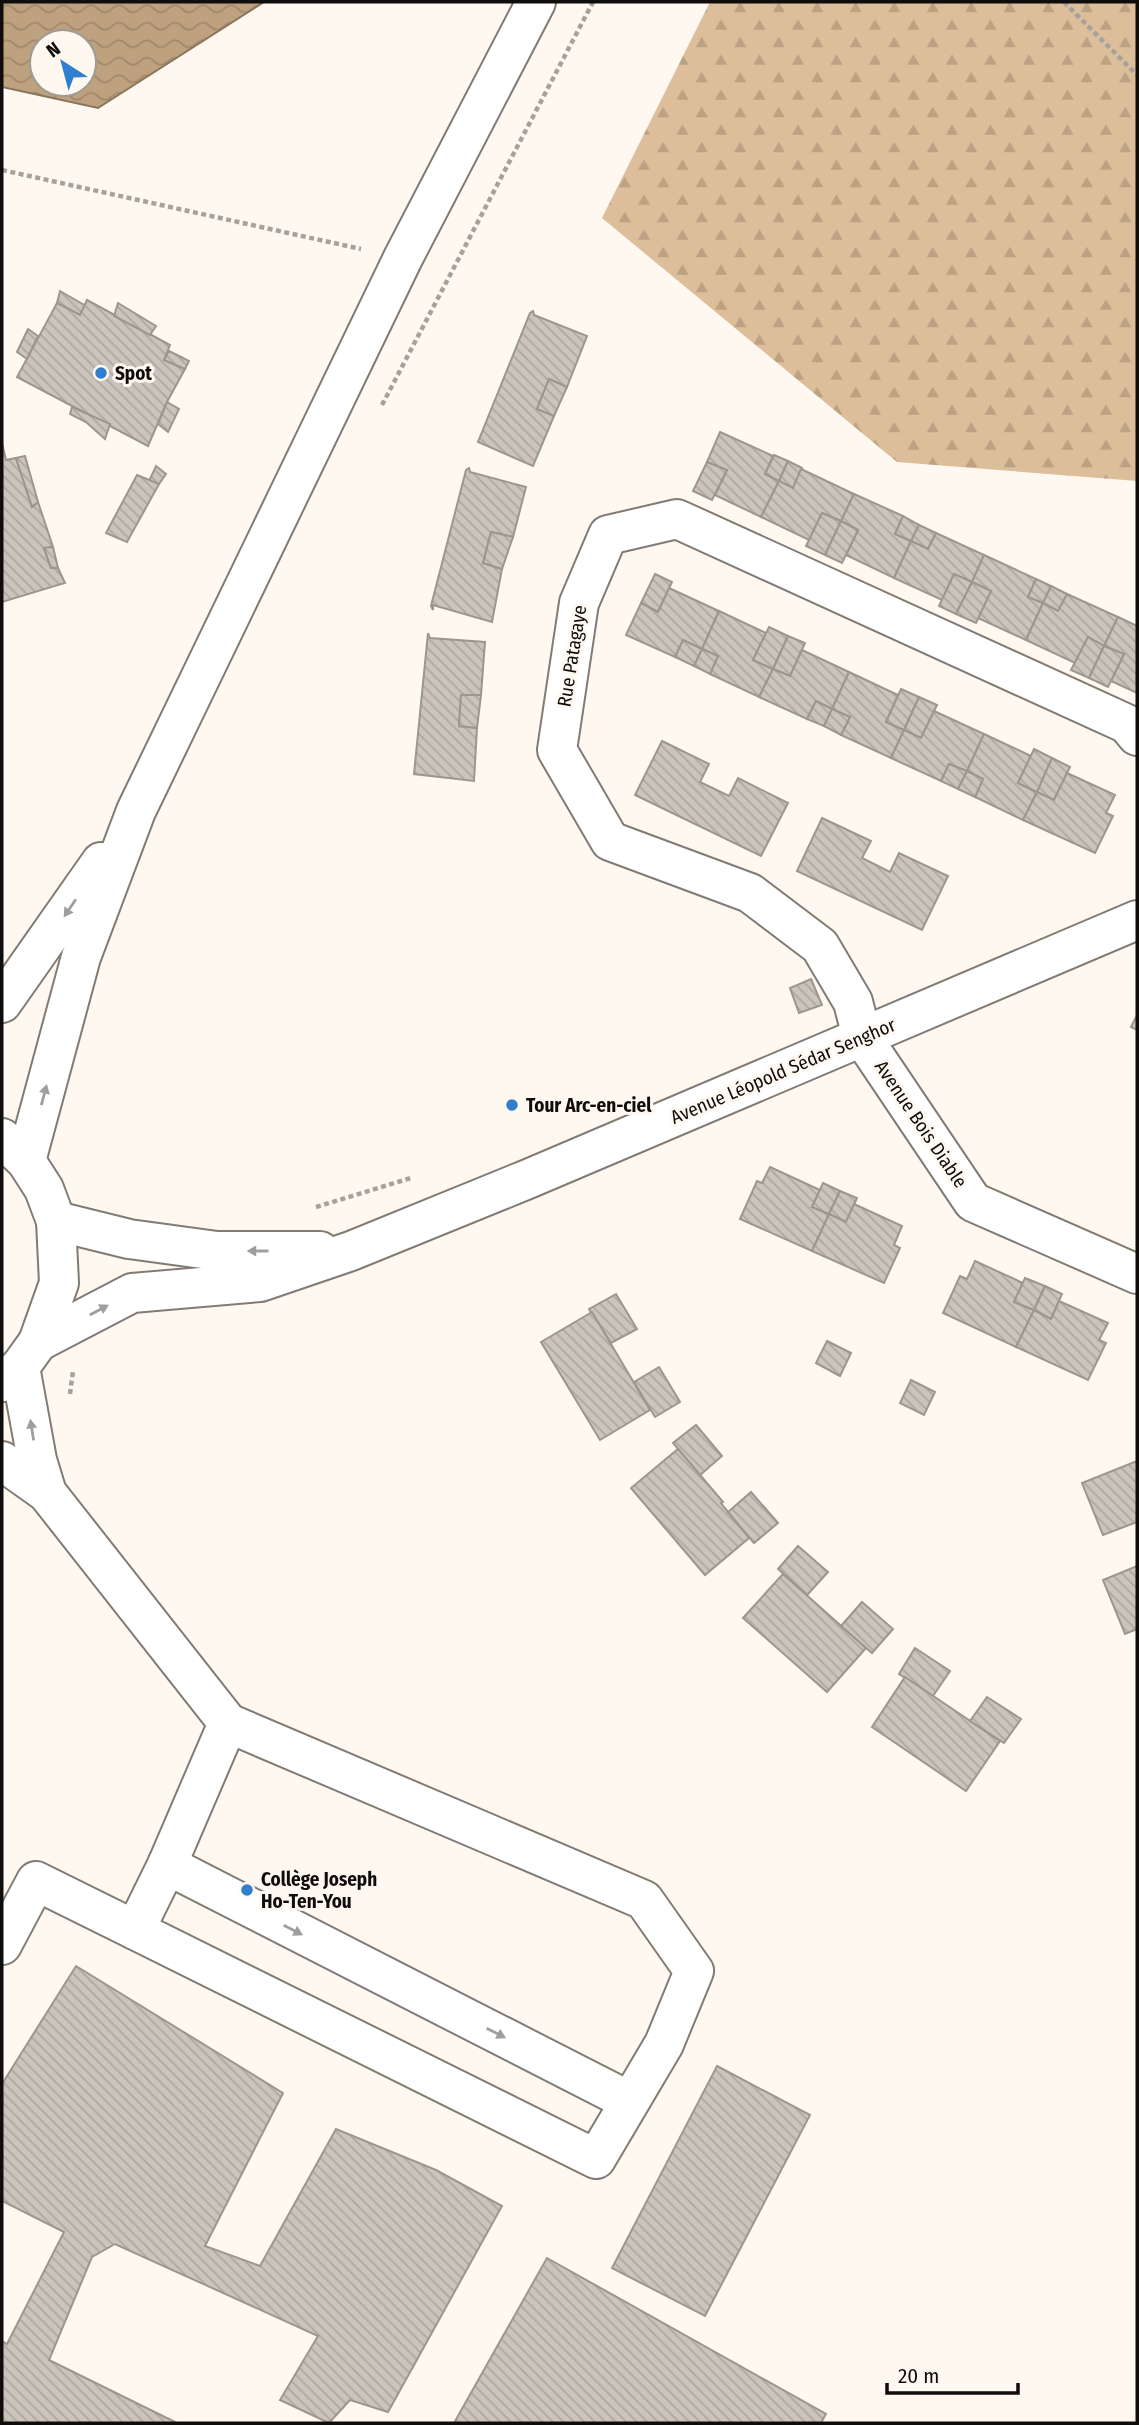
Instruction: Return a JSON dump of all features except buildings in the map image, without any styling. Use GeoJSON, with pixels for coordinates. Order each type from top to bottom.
{"type":"FeatureCollection","features":[{"type":"Feature","properties":{"kind":"street"},"geometry":{"type":"LineString","coordinates":[[47,1493],[37,1460],[20,1364],[59,1283],[55,1221],[44,1189],[14,1149],[81,957],[136,811],[403,258],[536,2]]}},
{"type":"Feature","properties":{"kind":"street","name":"Rue Patagaye"},"geometry":{"type":"LineString","coordinates":[[863,1037],[853,1002],[820,946],[750,893],[610,841],[557,750],[579,603],[608,535],[677,519],[1127,724],[1137,736]]}},
{"type":"Feature","properties":{"kind":"street"},"geometry":{"type":"LineString","coordinates":[[2,1003],[136,811]]}},
{"type":"Feature","properties":{"kind":"street","name":"Avenue Léopold Sédar Senghor"},"geometry":{"type":"LineString","coordinates":[[20,1364],[132,1293],[260,1282],[351,1251],[528,1179],[1137,920]]}},
{"type":"Feature","properties":{"kind":"street","name":"Avenue Bois Diable"},"geometry":{"type":"LineString","coordinates":[[863,1037],[973,1202],[1137,1274]]}},
{"type":"Feature","properties":{"kind":"street","name":"Avenue Léopold Sédar Senghor"},"geometry":{"type":"LineString","coordinates":[[55,1221],[129,1239],[217,1251],[351,1251]]}},
{"type":"Feature","properties":{"kind":"street"},"geometry":{"type":"LineString","coordinates":[[2,1461],[47,1493],[228,1723],[644,1900],[694,1971],[664,2044],[596,2159],[36,1881],[2,1945]]}},
{"type":"Feature","properties":{"kind":"street"},"geometry":{"type":"LineString","coordinates":[[135,1930],[167,1865],[228,1723]]}},
{"type":"Feature","properties":{"kind":"street"},"geometry":{"type":"LineString","coordinates":[[167,1865],[629,2101]]}},
{"type":"Feature","properties":{"kind":"path"},"geometry":{"type":"LineString","coordinates":[[378,413],[593,2]]}},
{"type":"Feature","properties":{"kind":"path"},"geometry":{"type":"LineString","coordinates":[[1065,2],[1137,75]]}},
{"type":"Feature","properties":{"kind":"path"},"geometry":{"type":"LineString","coordinates":[[2,170],[403,258]]}},
{"type":"Feature","properties":{"kind":"path"},"geometry":{"type":"LineString","coordinates":[[304,1211],[420,1174]]}},
{"type":"Feature","properties":{"kind":"path"},"geometry":{"type":"LineString","coordinates":[[69,1399],[74,1365]]}},
{"type":"Feature","properties":{"kind":"green space"},"geometry":{"type":"Polygon","coordinates":[[[710,2],[1137,2],[1137,481],[897,462],[602,218],[710,2]]]}},
{"type":"Feature","properties":{"kind":"water"},"geometry":{"type":"Polygon","coordinates":[[[2,2],[264,2],[98,108],[52,98],[98,98],[98,28],[28,28],[28,93],[2,87],[2,2]]]}},
{"type":"Feature","properties":{"kind":"place","name":"Spot"},"geometry":{"type":"Point","coordinates":[101,373]}},
{"type":"Feature","properties":{"kind":"place","name":"Tour Arc-en-ciel"},"geometry":{"type":"Point","coordinates":[512,1105]}},
{"type":"Feature","properties":{"kind":"place","name":"Collège Joseph Ho-Ten-You"},"geometry":{"type":"Point","coordinates":[247,1890]}}]}
